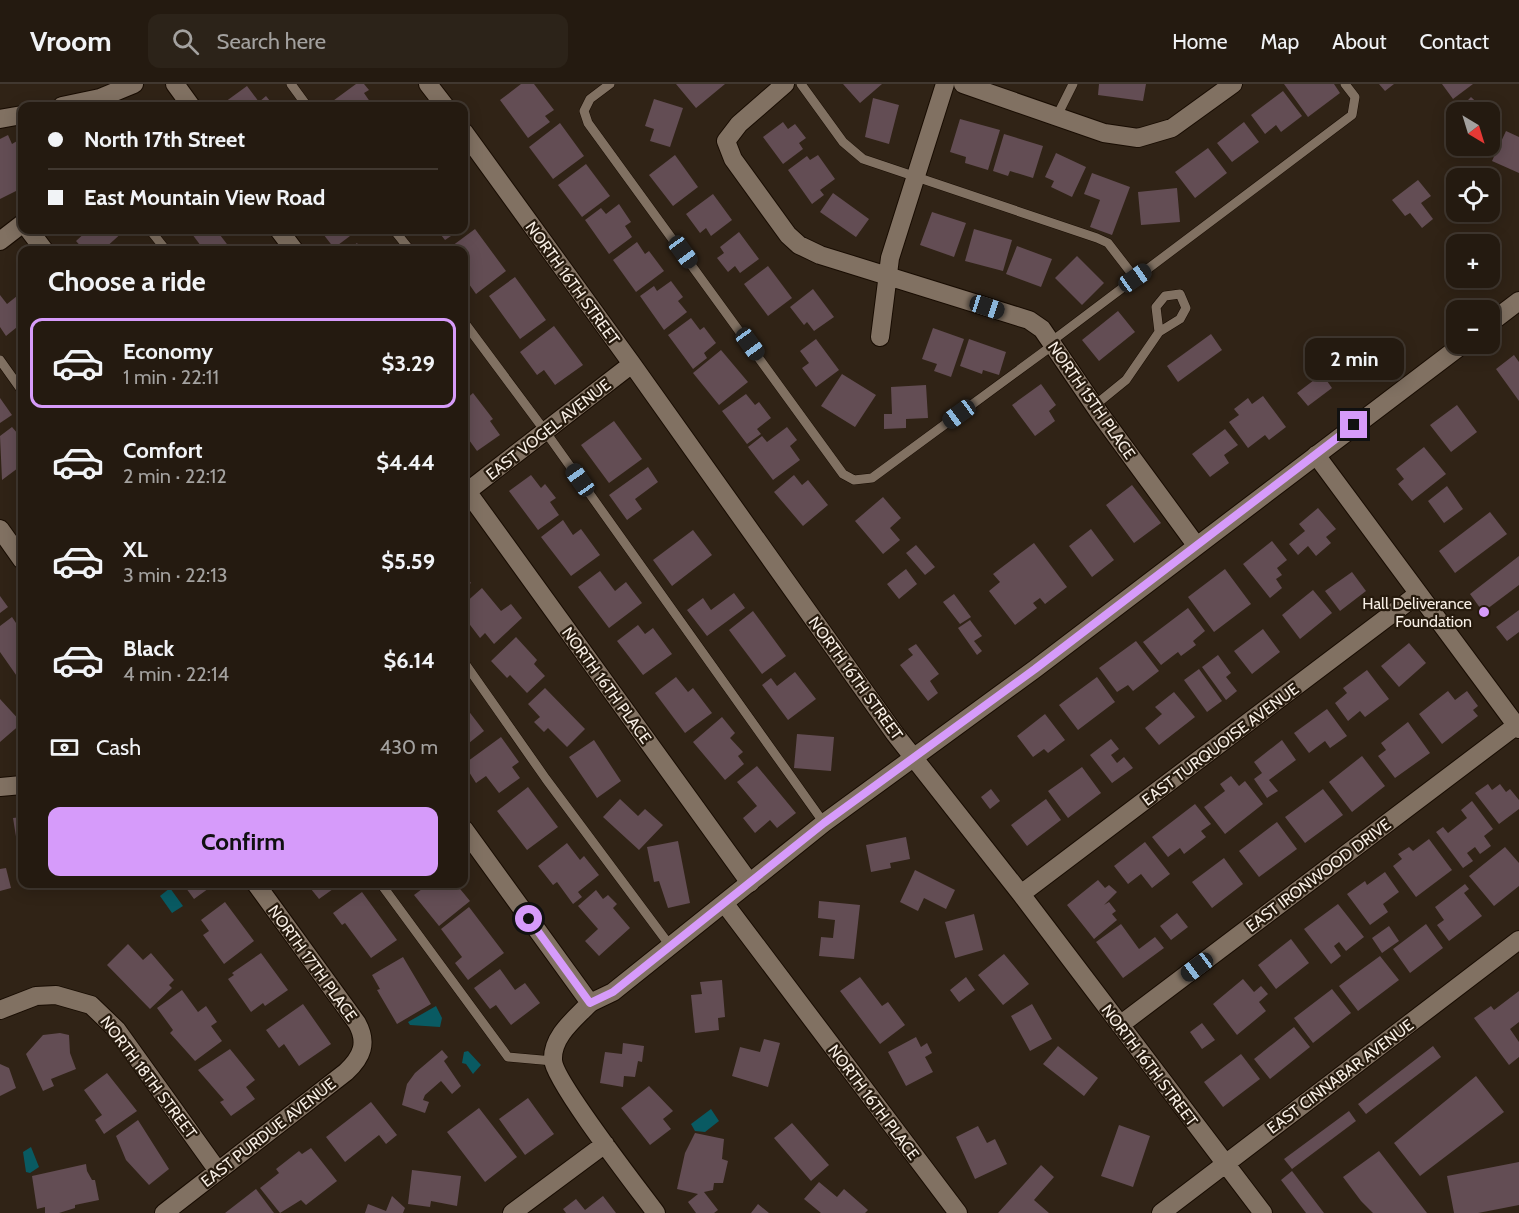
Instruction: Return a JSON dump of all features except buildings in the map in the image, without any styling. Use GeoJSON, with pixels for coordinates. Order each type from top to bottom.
{"type":"FeatureCollection","features":[{"type":"Feature","properties":{"kind":"street"},"geometry":{"type":"LineString","coordinates":[[101,102],[134,84]]}},
{"type":"Feature","properties":{"kind":"street"},"geometry":{"type":"LineString","coordinates":[[174,84],[188,102]]}},
{"type":"Feature","properties":{"kind":"street"},"geometry":{"type":"LineString","coordinates":[[428,84],[442,102]]}},
{"type":"Feature","properties":{"kind":"street","name":"NORTH 15TH PLACE"},"geometry":{"type":"LineString","coordinates":[[785,84],[740,124],[726,141],[733,159],[788,235],[799,245],[820,255],[1029,320],[1042,329],[1094,406],[1196,545]]}},
{"type":"Feature","properties":{"kind":"street"},"geometry":{"type":"LineString","coordinates":[[880,337],[887,275],[914,178],[945,84]]}},
{"type":"Feature","properties":{"kind":"street"},"geometry":{"type":"LineString","coordinates":[[963,84],[1104,133],[1138,138],[1172,128],[1233,84]]}},
{"type":"Feature","properties":{"kind":"street"},"geometry":{"type":"LineString","coordinates":[[0,119],[18,116]]}},
{"type":"Feature","properties":{"kind":"street","name":"NORTH 16TH STREET"},"geometry":{"type":"LineString","coordinates":[[468,138],[895,734],[1021,894],[1263,1213]]}},
{"type":"Feature","properties":{"kind":"street"},"geometry":{"type":"LineString","coordinates":[[0,241],[18,227]]}},
{"type":"Feature","properties":{"kind":"street"},"geometry":{"type":"LineString","coordinates":[[31,234],[41,246]]}},
{"type":"Feature","properties":{"kind":"street"},"geometry":{"type":"LineString","coordinates":[[1500,315],[1519,301]]}},
{"type":"Feature","properties":{"kind":"street"},"geometry":{"type":"LineString","coordinates":[[656,1213],[605,1144],[562,1080],[553,1061],[558,1038],[590,1003],[613,992],[824,823],[914,758],[1450,354]]}},
{"type":"Feature","properties":{"kind":"street","name":"EAST VOGEL AVENUE"},"geometry":{"type":"LineString","coordinates":[[468,489],[632,364]]}},
{"type":"Feature","properties":{"kind":"street"},"geometry":{"type":"LineString","coordinates":[[1316,455],[1518,727]]}},
{"type":"Feature","properties":{"kind":"street","name":"NORTH 16TH PLACE"},"geometry":{"type":"LineString","coordinates":[[468,495],[750,883]]}},
{"type":"Feature","properties":{"kind":"street"},"geometry":{"type":"LineString","coordinates":[[0,529],[18,554]]}},
{"type":"Feature","properties":{"kind":"street","name":"EAST TURQUOISE AVENUE"},"geometry":{"type":"LineString","coordinates":[[1021,894],[1418,594]]}},
{"type":"Feature","properties":{"kind":"street","name":"EAST IRONWOOD DRIVE"},"geometry":{"type":"LineString","coordinates":[[1120,1025],[1518,727]]}},
{"type":"Feature","properties":{"kind":"street"},"geometry":{"type":"LineString","coordinates":[[0,787],[18,785]]}},
{"type":"Feature","properties":{"kind":"street"},"geometry":{"type":"LineString","coordinates":[[468,835],[590,1003]]}},
{"type":"Feature","properties":{"kind":"street","name":"NORTH 17TH PLACE"},"geometry":{"type":"LineString","coordinates":[[259,888],[357,1023],[362,1033],[363,1044]]}},
{"type":"Feature","properties":{"kind":"street","name":"NORTH 16TH PLACE"},"geometry":{"type":"LineString","coordinates":[[725,904],[958,1213]]}},
{"type":"Feature","properties":{"kind":"street","name":"EAST CINNABAR AVENUE"},"geometry":{"type":"LineString","coordinates":[[1161,1213],[1519,940]]}},
{"type":"Feature","properties":{"kind":"street","name":"NORTH 18TH STREET"},"geometry":{"type":"LineString","coordinates":[[0,1011],[36,996],[56,995],[91,1005],[117,1030],[218,1171]]}},
{"type":"Feature","properties":{"kind":"street","name":"EAST PURDUE AVENUE"},"geometry":{"type":"LineString","coordinates":[[164,1213],[346,1072],[356,1063],[363,1044]]}},
{"type":"Feature","properties":{"kind":"street"},"geometry":{"type":"LineString","coordinates":[[512,1213],[605,1144]]}},
{"type":"Feature","properties":{"kind":"lane"},"geometry":{"type":"LineString","coordinates":[[291,84],[304,102]]}},
{"type":"Feature","properties":{"kind":"lane"},"geometry":{"type":"LineString","coordinates":[[610,84],[590,99],[584,111],[588,123],[843,474],[854,480],[872,478],[1352,115],[1355,97],[1346,84]]}},
{"type":"Feature","properties":{"kind":"lane"},"geometry":{"type":"LineString","coordinates":[[801,84],[843,142],[863,159],[1097,238],[1108,243],[1135,278]]}},
{"type":"Feature","properties":{"kind":"lane"},"geometry":{"type":"LineString","coordinates":[[1057,116],[1073,84]]}},
{"type":"Feature","properties":{"kind":"lane"},"geometry":{"type":"LineString","coordinates":[[153,234],[163,246]]}},
{"type":"Feature","properties":{"kind":"lane"},"geometry":{"type":"LineString","coordinates":[[397,234],[407,246]]}},
{"type":"Feature","properties":{"kind":"lane"},"geometry":{"type":"LineString","coordinates":[[468,327],[545,431],[824,823]]}},
{"type":"Feature","properties":{"kind":"lane"},"geometry":{"type":"LineString","coordinates":[[1094,406],[1126,380],[1159,332]]}},
{"type":"Feature","properties":{"kind":"lane"},"geometry":{"type":"LineString","coordinates":[[0,360],[18,385]]}},
{"type":"Feature","properties":{"kind":"lane"},"geometry":{"type":"LineString","coordinates":[[468,668],[546,779],[671,947]]}},
{"type":"Feature","properties":{"kind":"lane"},"geometry":{"type":"LineString","coordinates":[[384,888],[508,1057],[553,1061]]}},
{"type":"Feature","properties":{"kind":"water"},"geometry":{"type":"Polygon","coordinates":[[[170,888],[183,906],[172,913],[160,896],[170,888]]]}},
{"type":"Feature","properties":{"kind":"water"},"geometry":{"type":"Polygon","coordinates":[[[436,1006],[442,1018],[440,1027],[410,1025],[408,1022],[436,1006]]]}},
{"type":"Feature","properties":{"kind":"water"},"geometry":{"type":"Polygon","coordinates":[[[468,1051],[481,1065],[473,1074],[466,1064],[462,1063],[464,1052],[468,1051]]]}},
{"type":"Feature","properties":{"kind":"water"},"geometry":{"type":"Polygon","coordinates":[[[711,1109],[719,1121],[705,1132],[695,1131],[691,1124],[711,1109]]]}},
{"type":"Feature","properties":{"kind":"water"},"geometry":{"type":"Polygon","coordinates":[[[31,1147],[39,1167],[30,1173],[26,1172],[23,1152],[31,1147]]]}},
{"type":"Feature","properties":{"kind":"place","name":"Hall Deliverance Foundation"},"geometry":{"type":"Point","coordinates":[1484,612]}},
{"type":"Feature","properties":{"kind":"route"},"geometry":{"type":"LineString","coordinates":[[529,919],[590,1003],[613,992],[824,823],[1035,669],[1354,425]]}}]}
